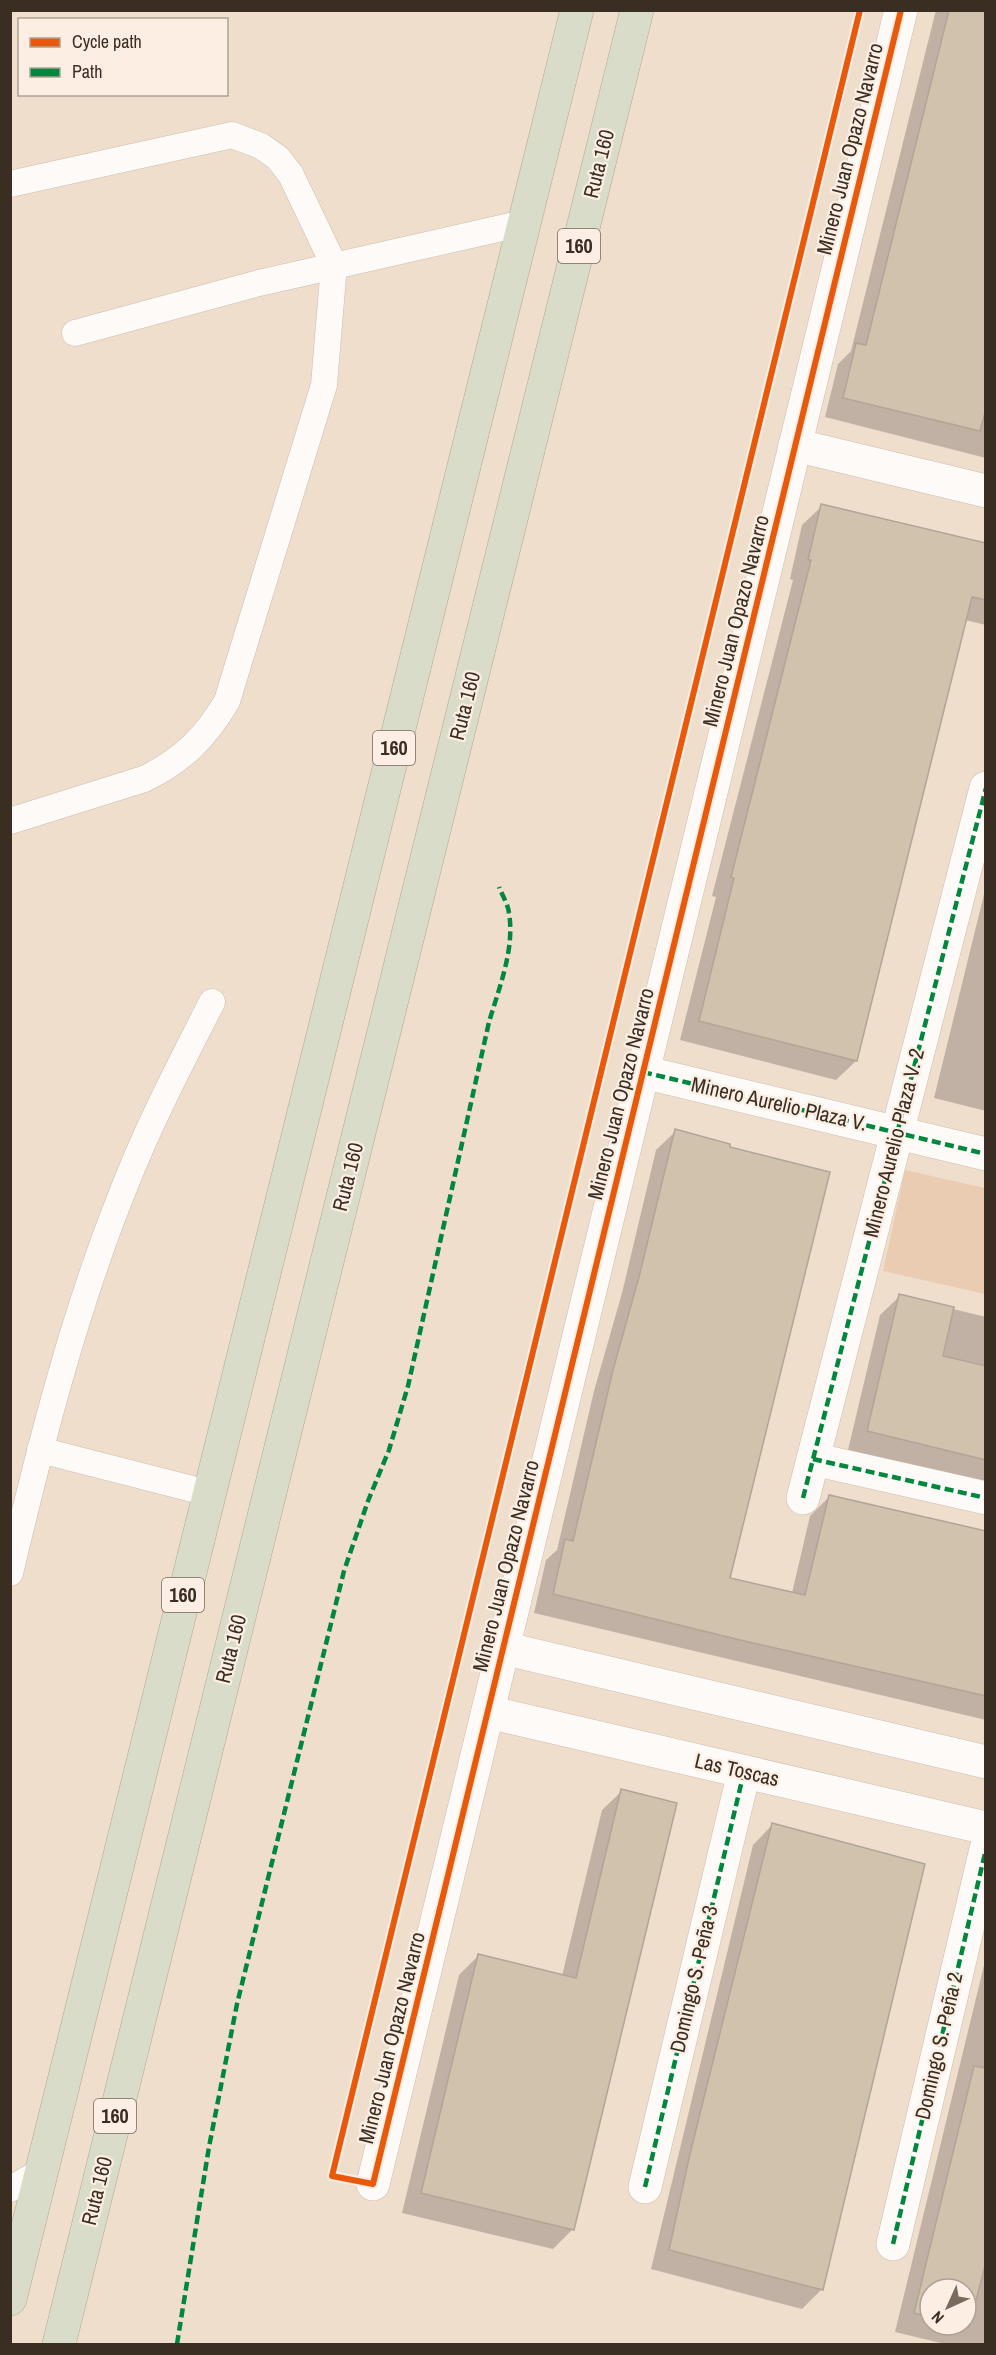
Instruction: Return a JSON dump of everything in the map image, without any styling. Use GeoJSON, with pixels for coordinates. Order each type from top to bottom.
{"type":"FeatureCollection","features":[{"type":"Feature","properties":{"kind":"highway","name":"160"},"geometry":{"type":"LineString","coordinates":[[10,2299],[577,10]]}},
{"type":"Feature","properties":{"kind":"highway","name":"Ruta 160"},"geometry":{"type":"LineString","coordinates":[[59,2344],[637,10]]}},
{"type":"Feature","properties":{"kind":"street","name":"Minero Juan Opazo Navarro"},"geometry":{"type":"LineString","coordinates":[[373,2184],[901,10]]}},
{"type":"Feature","properties":{"kind":"street"},"geometry":{"type":"LineString","coordinates":[[795,445],[986,492]]}},
{"type":"Feature","properties":{"kind":"street","name":"Minero Aurelio Plaza V. 2"},"geometry":{"type":"LineString","coordinates":[[803,1498],[986,788]]}},
{"type":"Feature","properties":{"kind":"street","name":"Minero Aurelio Plaza V."},"geometry":{"type":"LineString","coordinates":[[643,1072],[986,1154]]}},
{"type":"Feature","properties":{"kind":"street"},"geometry":{"type":"LineString","coordinates":[[813,1459],[986,1498]]}},
{"type":"Feature","properties":{"kind":"street"},"geometry":{"type":"LineString","coordinates":[[503,1648],[986,1762]]}},
{"type":"Feature","properties":{"kind":"street","name":"Las Toscas"},"geometry":{"type":"LineString","coordinates":[[488,1712],[986,1828]]}},
{"type":"Feature","properties":{"kind":"street","name":"Domingo S. Peña 3"},"geometry":{"type":"LineString","coordinates":[[645,2187],[744,1772]]}},
{"type":"Feature","properties":{"kind":"street","name":"Domingo S. Peña 2"},"geometry":{"type":"LineString","coordinates":[[893,2244],[986,1849]]}},
{"type":"Feature","properties":{"kind":"lane"},"geometry":{"type":"LineString","coordinates":[[10,184],[232,135],[261,146],[278,158],[291,175],[334,265],[324,385],[227,701],[215,722],[200,741],[164,769],[144,779],[10,821]]}},
{"type":"Feature","properties":{"kind":"lane"},"geometry":{"type":"LineString","coordinates":[[75,333],[334,265],[524,223]]}},
{"type":"Feature","properties":{"kind":"lane"},"geometry":{"type":"LineString","coordinates":[[10,1573],[40,1450],[94,1274],[123,1189],[159,1107],[212,1002]]}},
{"type":"Feature","properties":{"kind":"lane"},"geometry":{"type":"LineString","coordinates":[[40,1450],[208,1493]]}},
{"type":"Feature","properties":{"kind":"lane"},"geometry":{"type":"LineString","coordinates":[[10,2189],[42,2171]]}},
{"type":"Feature","properties":{"kind":"shaded area"},"geometry":{"type":"Polygon","coordinates":[[[905,1170],[985,1188],[985,1294],[883,1271],[905,1170]]]}},
{"type":"Feature","properties":{"kind":"building"},"geometry":{"type":"Polygon","coordinates":[[[949,10],[986,10],[986,409],[980,431],[843,398],[856,343],[866,345],[949,10]]]}},
{"type":"Feature","properties":{"kind":"building"},"geometry":{"type":"Polygon","coordinates":[[[821,504],[986,543],[986,600],[972,597],[857,1061],[699,1021],[734,878],[731,877],[811,560],[808,560],[821,504]]]}},
{"type":"Feature","properties":{"kind":"building"},"geometry":{"type":"Polygon","coordinates":[[[675,1129],[730,1144],[730,1147],[830,1172],[730,1578],[805,1595],[829,1495],[986,1531],[986,1696],[740,1640],[553,1594],[565,1539],[573,1541],[613,1370],[640,1273],[675,1129]]]}},
{"type":"Feature","properties":{"kind":"building"},"geometry":{"type":"Polygon","coordinates":[[[899,1294],[954,1307],[943,1356],[986,1366],[986,1460],[867,1431],[899,1294]]]}},
{"type":"Feature","properties":{"kind":"building"},"geometry":{"type":"Polygon","coordinates":[[[621,1789],[677,1803],[574,2230],[421,2193],[478,1954],[576,1978],[621,1789]]]}},
{"type":"Feature","properties":{"kind":"building"},"geometry":{"type":"Polygon","coordinates":[[[772,1823],[925,1864],[823,2290],[669,2250],[690,2154],[772,1823]]]}},
{"type":"Feature","properties":{"kind":"building"},"geometry":{"type":"Polygon","coordinates":[[[974,2066],[986,2068],[986,2262],[978,2293],[978,2277],[923,2277],[974,2066]]]}},
{"type":"Feature","properties":{"kind":"building"},"geometry":{"type":"Polygon","coordinates":[[[918,2297],[918,2314],[914,2313],[918,2297]]]}},
{"type":"Feature","properties":{"kind":"marked path"},"geometry":{"type":"LineString","coordinates":[[803,1498],[986,788]]}},
{"type":"Feature","properties":{"kind":"marked path"},"geometry":{"type":"LineString","coordinates":[[177,2344],[209,2147],[237,2004],[344,1571],[368,1501],[389,1450],[408,1386],[489,1022],[505,968],[510,927],[508,910],[499,887]]}},
{"type":"Feature","properties":{"kind":"marked path"},"geometry":{"type":"LineString","coordinates":[[643,1072],[986,1154]]}},
{"type":"Feature","properties":{"kind":"marked path"},"geometry":{"type":"LineString","coordinates":[[813,1459],[986,1498]]}},
{"type":"Feature","properties":{"kind":"marked path"},"geometry":{"type":"LineString","coordinates":[[645,2187],[744,1772]]}},
{"type":"Feature","properties":{"kind":"marked path"},"geometry":{"type":"LineString","coordinates":[[893,2244],[986,1849]]}},
{"type":"Feature","properties":{"kind":"cycle path"},"geometry":{"type":"LineString","coordinates":[[860,10],[332,2176],[373,2184],[901,10]]}}]}
